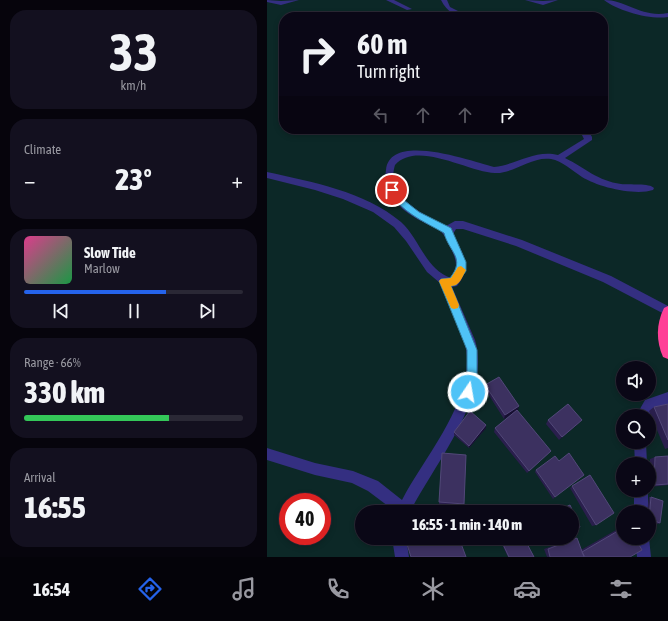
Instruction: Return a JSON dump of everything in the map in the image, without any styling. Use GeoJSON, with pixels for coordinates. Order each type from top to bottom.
{"type":"FeatureCollection","features":[{"type":"Feature","properties":{"kind":"highway"},"geometry":{"type":"LineString","coordinates":[[668,311],[664,322],[668,353]]}},
{"type":"Feature","properties":{"kind":"street"},"geometry":{"type":"LineString","coordinates":[[268,0],[281,3],[297,0]]}},
{"type":"Feature","properties":{"kind":"street"},"geometry":{"type":"LineString","coordinates":[[389,0],[409,9]]}},
{"type":"Feature","properties":{"kind":"street"},"geometry":{"type":"LineString","coordinates":[[404,0],[410,12]]}},
{"type":"Feature","properties":{"kind":"street"},"geometry":{"type":"LineString","coordinates":[[444,0],[448,8],[456,12]]}},
{"type":"Feature","properties":{"kind":"street"},"geometry":{"type":"LineString","coordinates":[[528,0],[543,3],[555,0]]}},
{"type":"Feature","properties":{"kind":"street"},"geometry":{"type":"LineString","coordinates":[[607,0],[631,10],[651,15],[663,16],[668,14]]}},
{"type":"Feature","properties":{"kind":"street"},"geometry":{"type":"LineString","coordinates":[[559,158],[588,140],[586,134]]}},
{"type":"Feature","properties":{"kind":"street"},"geometry":{"type":"LineString","coordinates":[[444,281],[453,282],[461,271],[462,262],[457,248],[450,239],[448,231],[416,214],[402,203],[392,190],[389,176],[390,167],[397,159],[409,154],[425,154],[489,169],[503,170],[529,160],[546,156],[559,158],[591,178],[609,186],[623,188],[650,188]]}},
{"type":"Feature","properties":{"kind":"street"},"geometry":{"type":"LineString","coordinates":[[267,175],[312,185],[356,199],[389,218],[404,230],[431,270],[444,281],[472,350],[472,374],[468,392],[456,418],[406,505]]}},
{"type":"Feature","properties":{"kind":"street"},"geometry":{"type":"LineString","coordinates":[[448,231],[450,227],[455,225],[463,225],[512,240],[607,279],[668,311]]}},
{"type":"Feature","properties":{"kind":"street"},"geometry":{"type":"LineString","coordinates":[[646,409],[649,404],[668,398]]}},
{"type":"Feature","properties":{"kind":"street"},"geometry":{"type":"LineString","coordinates":[[267,454],[315,469],[353,477],[373,486],[396,505]]}},
{"type":"Feature","properties":{"kind":"street"},"geometry":{"type":"LineString","coordinates":[[400,545],[402,557]]}},
{"type":"Feature","properties":{"kind":"street"},"geometry":{"type":"LineString","coordinates":[[643,545],[644,557]]}},
{"type":"Feature","properties":{"kind":"green space"},"geometry":{"type":"Polygon","coordinates":[[[267,0],[668,0],[668,557],[267,557],[267,0]]]}},
{"type":"Feature","properties":{"kind":"building"},"geometry":{"type":"Polygon","coordinates":[[[499,377],[519,406],[505,415],[485,385],[499,377]]]}},
{"type":"Feature","properties":{"kind":"building"},"geometry":{"type":"Polygon","coordinates":[[[568,404],[582,420],[562,437],[548,420],[568,404]]]}},
{"type":"Feature","properties":{"kind":"building"},"geometry":{"type":"Polygon","coordinates":[[[668,404],[668,440],[656,409],[654,407],[668,404]]]}},
{"type":"Feature","properties":{"kind":"building"},"geometry":{"type":"Polygon","coordinates":[[[517,410],[551,451],[529,471],[495,428],[517,410]]]}},
{"type":"Feature","properties":{"kind":"building"},"geometry":{"type":"Polygon","coordinates":[[[470,411],[486,425],[469,446],[454,432],[470,411]]]}},
{"type":"Feature","properties":{"kind":"building"},"geometry":{"type":"Polygon","coordinates":[[[442,453],[466,455],[464,504],[439,502],[442,453]]]}},
{"type":"Feature","properties":{"kind":"building"},"geometry":{"type":"Polygon","coordinates":[[[569,453],[584,475],[555,497],[536,470],[555,456],[559,461],[569,453]]]}},
{"type":"Feature","properties":{"kind":"building"},"geometry":{"type":"Polygon","coordinates":[[[668,456],[668,484],[656,485],[655,457],[668,456]]]}},
{"type":"Feature","properties":{"kind":"building"},"geometry":{"type":"Polygon","coordinates":[[[590,475],[614,513],[596,525],[572,486],[590,475]]]}},
{"type":"Feature","properties":{"kind":"building"},"geometry":{"type":"Polygon","coordinates":[[[651,497],[663,501],[660,523],[656,522],[656,505],[650,505],[651,497]]]}},
{"type":"Feature","properties":{"kind":"building"},"geometry":{"type":"Polygon","coordinates":[[[616,532],[616,545],[639,545],[642,550],[630,557],[585,557],[582,552],[616,532]]]}},
{"type":"Feature","properties":{"kind":"building"},"geometry":{"type":"Polygon","coordinates":[[[579,543],[584,557],[550,557],[548,549],[559,545],[579,545],[579,543]]]}},
{"type":"Feature","properties":{"kind":"building"},"geometry":{"type":"Polygon","coordinates":[[[407,545],[462,545],[466,557],[411,557],[407,545]]]}},
{"type":"Feature","properties":{"kind":"building"},"geometry":{"type":"Polygon","coordinates":[[[503,545],[528,545],[534,557],[509,557],[503,545]]]}},
{"type":"Feature","properties":{"kind":"slow traffic"},"geometry":{"type":"LineString","coordinates":[[454,305],[444,281],[453,282],[458,278],[461,270]]}},
{"type":"Feature","properties":{"kind":"route"},"geometry":{"type":"LineString","coordinates":[[392,190],[402,203],[416,214],[448,231],[450,239],[457,248],[462,262],[461,271],[458,278],[453,282],[444,281],[468,336],[472,350],[472,374],[468,392]]}}]}
